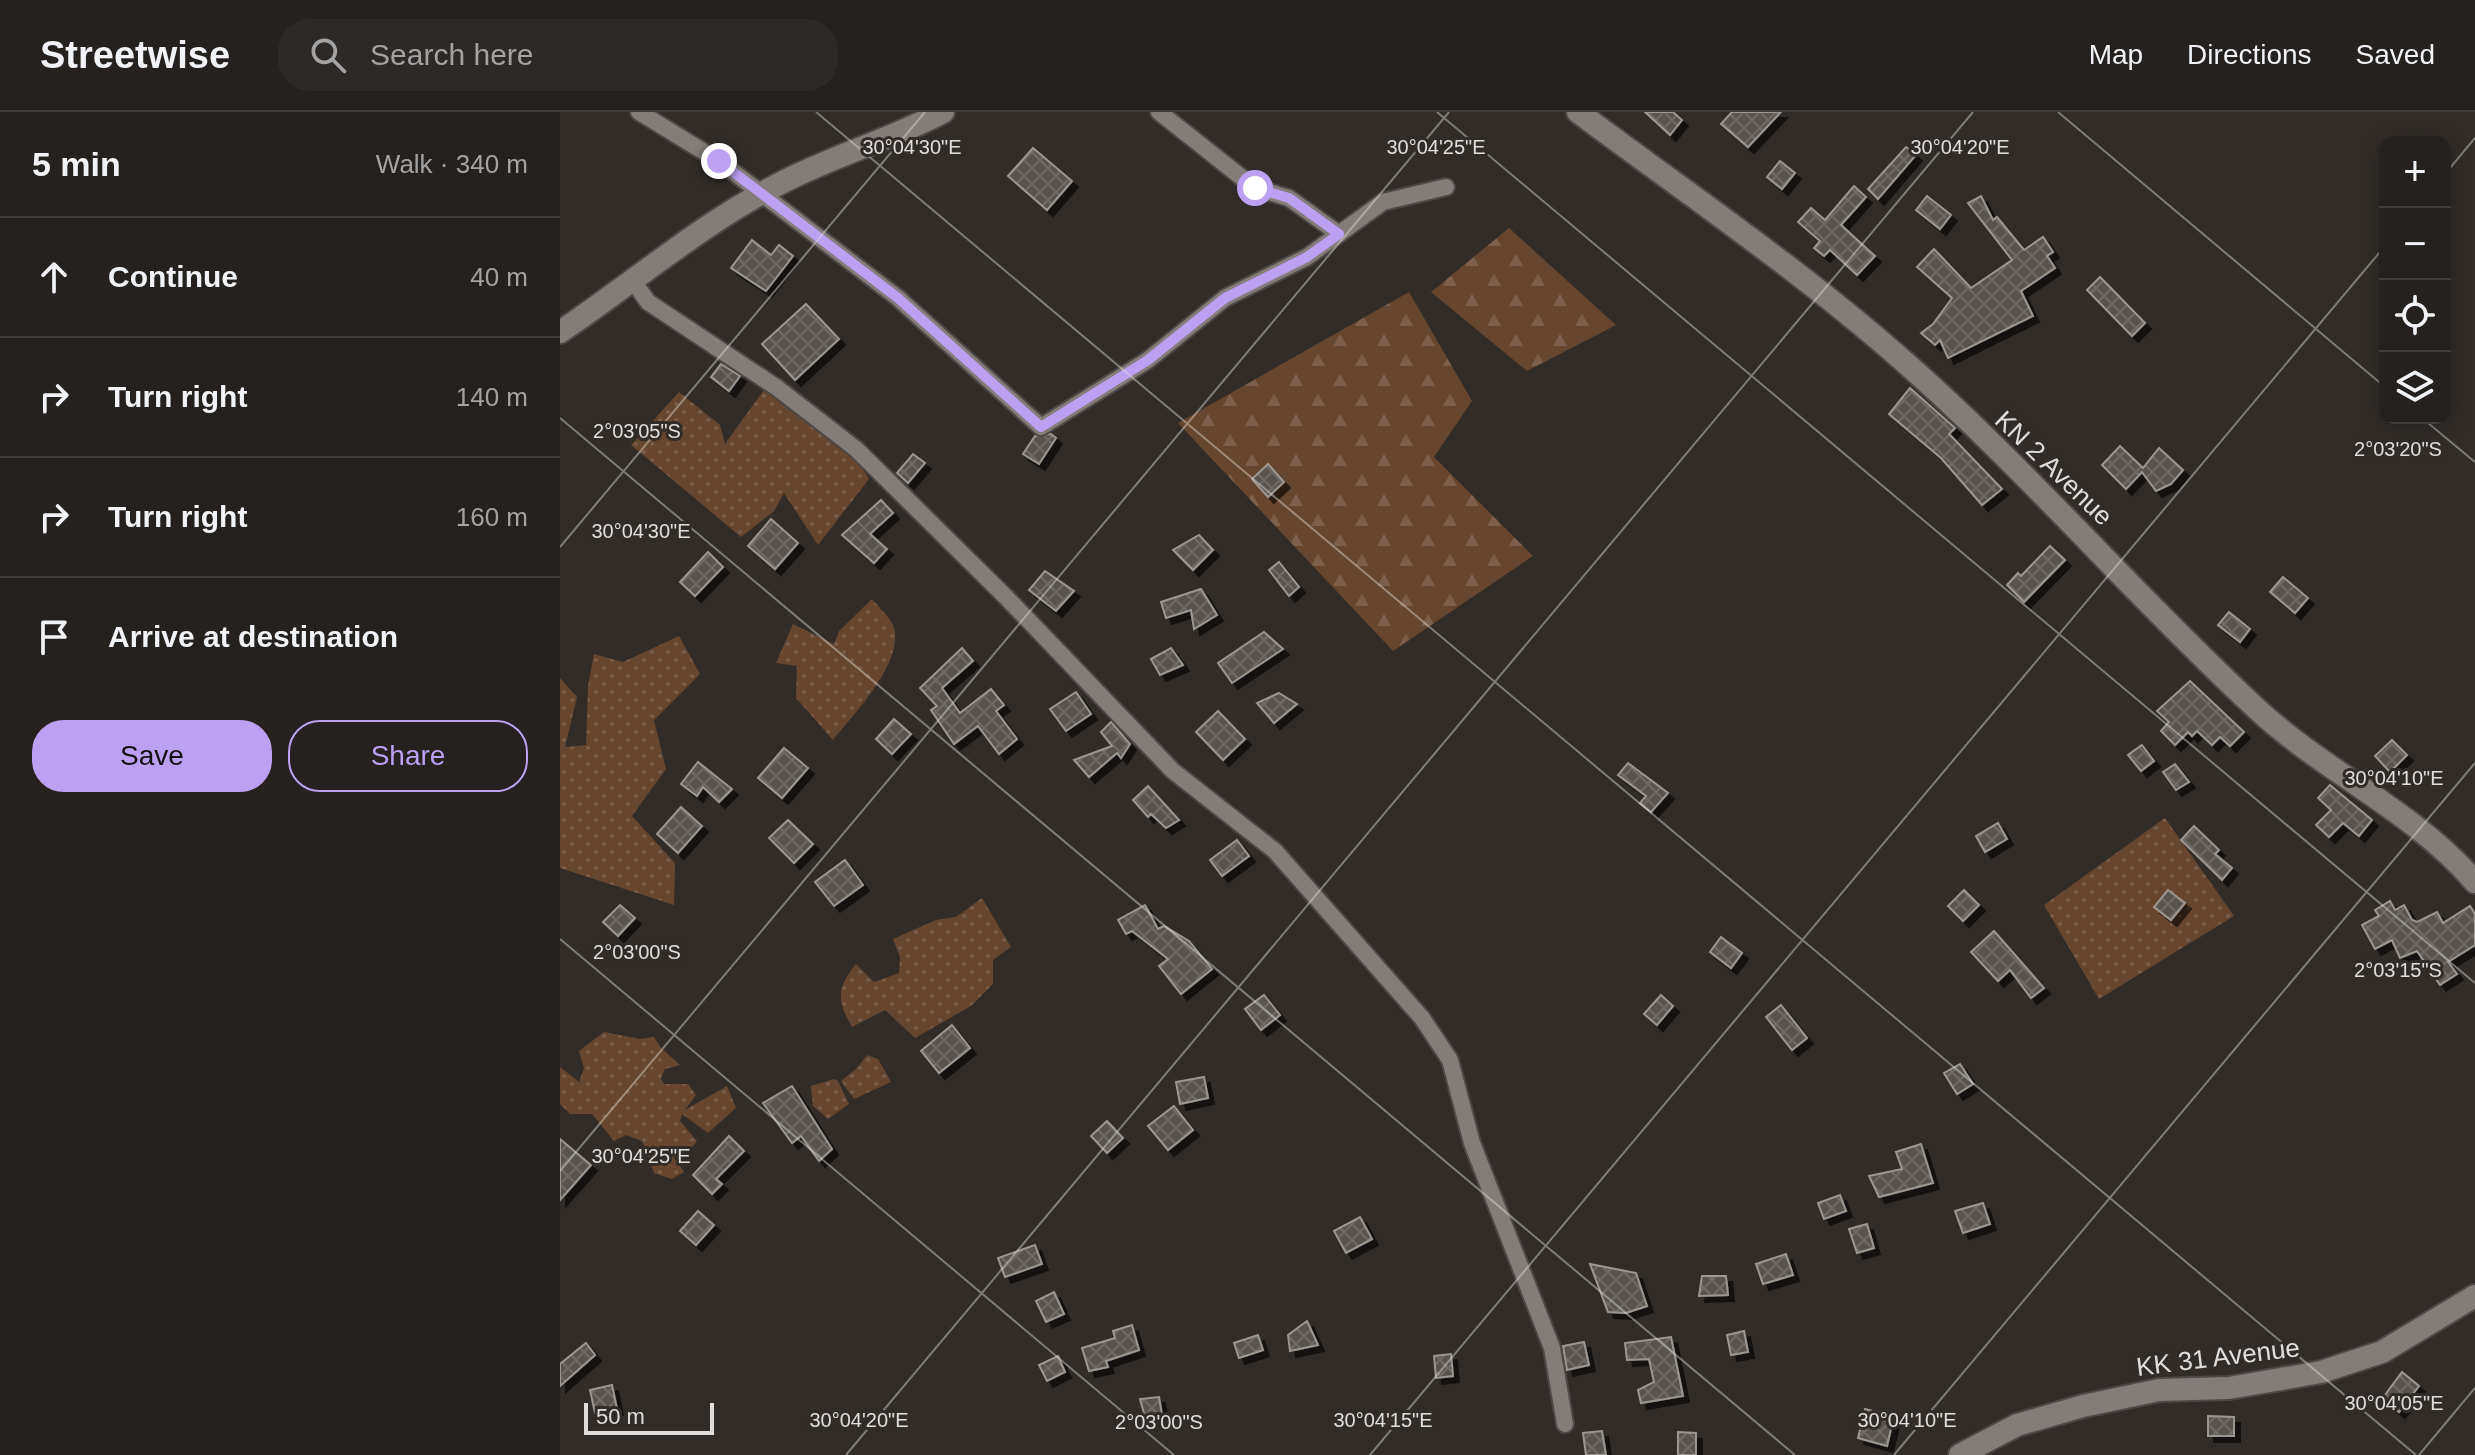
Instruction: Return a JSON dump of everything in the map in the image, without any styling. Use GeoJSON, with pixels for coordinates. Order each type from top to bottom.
{"type":"FeatureCollection","features":[{"type":"Feature","properties":{"kind":"main road"},"geometry":{"type":"LineString","coordinates":[[560,332],[759,195],[781,183],[896,137],[943,112]]}},
{"type":"Feature","properties":{"kind":"main road","name":"KN 2 Avenue"},"geometry":{"type":"LineString","coordinates":[[1578,112],[1834,303],[1918,374],[2101,552],[2190,647],[2269,721],[2340,777],[2414,823],[2475,882]]}},
{"type":"Feature","properties":{"kind":"main road","name":"KK 31 Avenue"},"geometry":{"type":"LineString","coordinates":[[1960,1455],[2017,1425],[2083,1406],[2159,1390],[2229,1388],[2321,1372],[2382,1352],[2475,1296]]}},
{"type":"Feature","properties":{"kind":"street"},"geometry":{"type":"LineString","coordinates":[[639,112],[688,140],[898,298],[1041,427],[1148,360],[1225,298],[1307,257],[1383,202],[1446,187]]}},
{"type":"Feature","properties":{"kind":"street"},"geometry":{"type":"LineString","coordinates":[[1159,112],[1255,188],[1289,198],[1339,234]]}},
{"type":"Feature","properties":{"kind":"street"},"geometry":{"type":"LineString","coordinates":[[633,281],[648,302],[776,387],[856,449],[1006,597],[1173,771],[1275,851],[1422,1018],[1450,1060],[1472,1143],[1552,1348],[1565,1424]]}},
{"type":"Feature","properties":{"kind":"green space"},"geometry":{"type":"Polygon","coordinates":[[[1509,228],[1616,325],[1527,371],[1431,292],[1509,228]]]}},
{"type":"Feature","properties":{"kind":"green space"},"geometry":{"type":"Polygon","coordinates":[[[1409,292],[1472,401],[1434,457],[1533,556],[1393,651],[1178,423],[1409,292]]]}},
{"type":"Feature","properties":{"kind":"green space"},"geometry":{"type":"Polygon","coordinates":[[[766,387],[852,452],[869,479],[818,545],[784,493],[774,511],[741,537],[631,445],[679,392],[720,425],[725,444],[766,387]]]}},
{"type":"Feature","properties":{"kind":"green space"},"geometry":{"type":"Polygon","coordinates":[[[872,599],[892,623],[895,637],[893,652],[877,684],[833,740],[796,698],[797,666],[776,663],[793,624],[834,644],[839,631],[872,599]]]}},
{"type":"Feature","properties":{"kind":"green space"},"geometry":{"type":"Polygon","coordinates":[[[679,636],[700,674],[654,720],[666,769],[632,816],[675,863],[674,905],[560,868],[560,678],[577,697],[565,747],[586,745],[588,686],[594,654],[623,662],[679,636]]]}},
{"type":"Feature","properties":{"kind":"green space"},"geometry":{"type":"Polygon","coordinates":[[[2165,818],[2234,916],[2099,999],[2044,905],[2165,818]]]}},
{"type":"Feature","properties":{"kind":"green space"},"geometry":{"type":"Polygon","coordinates":[[[982,898],[1011,947],[993,960],[993,984],[971,1006],[915,1038],[885,1010],[852,1027],[843,1010],[841,995],[845,980],[856,964],[874,982],[899,973],[900,957],[893,939],[936,920],[956,917],[982,898]]]}},
{"type":"Feature","properties":{"kind":"green space"},"geometry":{"type":"Polygon","coordinates":[[[604,1032],[640,1039],[654,1037],[680,1065],[665,1069],[661,1078],[664,1084],[688,1084],[696,1095],[685,1110],[727,1086],[736,1108],[708,1133],[682,1114],[680,1121],[697,1141],[683,1158],[673,1156],[684,1172],[672,1179],[654,1173],[642,1141],[626,1135],[614,1141],[592,1114],[570,1114],[560,1104],[560,1067],[579,1082],[584,1068],[579,1051],[604,1032]]]}},
{"type":"Feature","properties":{"kind":"green space"},"geometry":{"type":"Polygon","coordinates":[[[867,1055],[878,1059],[891,1082],[854,1099],[841,1081],[867,1055]]]}},
{"type":"Feature","properties":{"kind":"green space"},"geometry":{"type":"Polygon","coordinates":[[[834,1079],[838,1081],[849,1104],[828,1119],[813,1106],[811,1086],[834,1079]]]}},
{"type":"Feature","properties":{"kind":"building"},"geometry":{"type":"Polygon","coordinates":[[[1645,112],[1673,112],[1682,120],[1670,135],[1645,112]]]}},
{"type":"Feature","properties":{"kind":"building"},"geometry":{"type":"Polygon","coordinates":[[[1732,112],[1781,112],[1748,147],[1721,124],[1732,112]]]}},
{"type":"Feature","properties":{"kind":"building"},"geometry":{"type":"Polygon","coordinates":[[[1906,147],[1916,155],[1878,199],[1868,189],[1906,147]]]}},
{"type":"Feature","properties":{"kind":"building"},"geometry":{"type":"Polygon","coordinates":[[[1033,148],[1072,181],[1047,210],[1008,176],[1033,148]]]}},
{"type":"Feature","properties":{"kind":"building"},"geometry":{"type":"Polygon","coordinates":[[[1780,161],[1795,173],[1782,189],[1767,177],[1780,161]]]}},
{"type":"Feature","properties":{"kind":"building"},"geometry":{"type":"Polygon","coordinates":[[[1854,186],[1866,197],[1841,225],[1875,256],[1857,275],[1830,250],[1824,256],[1814,248],[1820,241],[1798,222],[1811,208],[1825,220],[1854,186]]]}},
{"type":"Feature","properties":{"kind":"building"},"geometry":{"type":"Polygon","coordinates":[[[1927,196],[1951,215],[1940,229],[1916,210],[1927,196]]]}},
{"type":"Feature","properties":{"kind":"building"},"geometry":{"type":"Polygon","coordinates":[[[1981,196],[1993,220],[1997,217],[2024,250],[2043,237],[2053,252],[2047,256],[2055,268],[2021,291],[2033,316],[1948,358],[1940,340],[1935,345],[1921,333],[1933,324],[1952,298],[1917,267],[1934,249],[1971,288],[2012,260],[1968,203],[1981,196]]]}},
{"type":"Feature","properties":{"kind":"building"},"geometry":{"type":"Polygon","coordinates":[[[752,240],[771,255],[779,245],[793,256],[766,291],[731,268],[752,240]]]}},
{"type":"Feature","properties":{"kind":"building"},"geometry":{"type":"Polygon","coordinates":[[[2100,277],[2145,323],[2132,336],[2087,290],[2100,277]]]}},
{"type":"Feature","properties":{"kind":"building"},"geometry":{"type":"Polygon","coordinates":[[[806,304],[839,339],[795,380],[762,344],[806,304]]]}},
{"type":"Feature","properties":{"kind":"building"},"geometry":{"type":"Polygon","coordinates":[[[721,364],[740,376],[729,391],[711,377],[721,364]]]}},
{"type":"Feature","properties":{"kind":"building"},"geometry":{"type":"Polygon","coordinates":[[[1910,388],[1955,428],[1949,434],[2002,489],[1982,505],[1941,458],[1889,414],[1910,388]]]}},
{"type":"Feature","properties":{"kind":"building"},"geometry":{"type":"Polygon","coordinates":[[[1051,434],[1056,438],[1039,464],[1023,454],[1035,436],[1051,434]]]}},
{"type":"Feature","properties":{"kind":"building"},"geometry":{"type":"Polygon","coordinates":[[[2120,446],[2143,468],[2159,448],[2183,470],[2171,484],[2156,491],[2142,472],[2126,489],[2102,465],[2120,446]]]}},
{"type":"Feature","properties":{"kind":"building"},"geometry":{"type":"Polygon","coordinates":[[[913,454],[925,463],[908,483],[897,473],[913,454]]]}},
{"type":"Feature","properties":{"kind":"building"},"geometry":{"type":"Polygon","coordinates":[[[1268,464],[1284,482],[1268,497],[1252,479],[1268,464]]]}},
{"type":"Feature","properties":{"kind":"building"},"geometry":{"type":"Polygon","coordinates":[[[881,500],[893,513],[870,534],[887,549],[874,563],[842,535],[881,500]]]}},
{"type":"Feature","properties":{"kind":"building"},"geometry":{"type":"Polygon","coordinates":[[[771,519],[798,543],[775,569],[748,546],[771,519]]]}},
{"type":"Feature","properties":{"kind":"building"},"geometry":{"type":"Polygon","coordinates":[[[1199,535],[1213,550],[1193,570],[1173,550],[1199,535]]]}},
{"type":"Feature","properties":{"kind":"building"},"geometry":{"type":"Polygon","coordinates":[[[2050,546],[2065,560],[2024,602],[2007,585],[2018,573],[2021,576],[2050,546]]]}},
{"type":"Feature","properties":{"kind":"building"},"geometry":{"type":"Polygon","coordinates":[[[708,552],[723,567],[695,596],[680,582],[708,552]]]}},
{"type":"Feature","properties":{"kind":"building"},"geometry":{"type":"Polygon","coordinates":[[[1279,562],[1299,587],[1289,596],[1269,570],[1279,562]]]}},
{"type":"Feature","properties":{"kind":"building"},"geometry":{"type":"Polygon","coordinates":[[[1045,571],[1074,591],[1056,611],[1029,590],[1045,571]]]}},
{"type":"Feature","properties":{"kind":"building"},"geometry":{"type":"Polygon","coordinates":[[[2283,577],[2308,598],[2295,613],[2270,592],[2283,577]]]}},
{"type":"Feature","properties":{"kind":"building"},"geometry":{"type":"Polygon","coordinates":[[[1201,589],[1217,615],[1194,629],[1191,610],[1166,618],[1161,602],[1201,589]]]}},
{"type":"Feature","properties":{"kind":"building"},"geometry":{"type":"Polygon","coordinates":[[[2229,612],[2250,629],[2240,642],[2218,625],[2229,612]]]}},
{"type":"Feature","properties":{"kind":"building"},"geometry":{"type":"Polygon","coordinates":[[[1264,632],[1283,649],[1232,683],[1218,663],[1264,632]]]}},
{"type":"Feature","properties":{"kind":"building"},"geometry":{"type":"Polygon","coordinates":[[[962,648],[973,661],[942,688],[960,713],[991,689],[1004,705],[996,711],[1017,739],[999,754],[978,726],[954,744],[931,710],[937,706],[920,688],[962,648]]]}},
{"type":"Feature","properties":{"kind":"building"},"geometry":{"type":"Polygon","coordinates":[[[1171,648],[1183,665],[1160,675],[1151,659],[1171,648]]]}},
{"type":"Feature","properties":{"kind":"building"},"geometry":{"type":"Polygon","coordinates":[[[2190,681],[2244,732],[2230,746],[2220,737],[2212,745],[2197,731],[2192,736],[2188,732],[2175,745],[2161,731],[2169,722],[2157,711],[2190,681]]]}},
{"type":"Feature","properties":{"kind":"building"},"geometry":{"type":"Polygon","coordinates":[[[1076,692],[1091,714],[1066,731],[1050,709],[1076,692]]]}},
{"type":"Feature","properties":{"kind":"building"},"geometry":{"type":"Polygon","coordinates":[[[1279,693],[1297,704],[1274,723],[1257,703],[1279,693]]]}},
{"type":"Feature","properties":{"kind":"building"},"geometry":{"type":"Polygon","coordinates":[[[1218,711],[1245,739],[1223,760],[1196,732],[1218,711]]]}},
{"type":"Feature","properties":{"kind":"building"},"geometry":{"type":"Polygon","coordinates":[[[894,719],[911,734],[892,754],[876,739],[894,719]]]}},
{"type":"Feature","properties":{"kind":"building"},"geometry":{"type":"Polygon","coordinates":[[[1111,722],[1130,744],[1121,758],[1117,753],[1089,777],[1074,760],[1112,746],[1101,732],[1111,722]]]}},
{"type":"Feature","properties":{"kind":"building"},"geometry":{"type":"Polygon","coordinates":[[[2392,740],[2407,755],[2390,772],[2375,756],[2392,740]]]}},
{"type":"Feature","properties":{"kind":"building"},"geometry":{"type":"Polygon","coordinates":[[[2142,745],[2154,761],[2141,771],[2128,755],[2142,745]]]}},
{"type":"Feature","properties":{"kind":"building"},"geometry":{"type":"Polygon","coordinates":[[[784,748],[808,768],[782,798],[758,778],[784,748]]]}},
{"type":"Feature","properties":{"kind":"building"},"geometry":{"type":"Polygon","coordinates":[[[698,762],[732,789],[719,802],[703,787],[697,796],[681,784],[698,762]]]}},
{"type":"Feature","properties":{"kind":"building"},"geometry":{"type":"Polygon","coordinates":[[[1628,763],[1668,793],[1651,812],[1640,803],[1646,796],[1618,775],[1628,763]]]}},
{"type":"Feature","properties":{"kind":"building"},"geometry":{"type":"Polygon","coordinates":[[[2175,764],[2189,782],[2176,790],[2163,772],[2175,764]]]}},
{"type":"Feature","properties":{"kind":"building"},"geometry":{"type":"Polygon","coordinates":[[[2330,785],[2372,820],[2359,836],[2343,823],[2329,837],[2316,825],[2331,810],[2318,798],[2330,785]]]}},
{"type":"Feature","properties":{"kind":"building"},"geometry":{"type":"Polygon","coordinates":[[[1148,786],[1179,820],[1166,828],[1151,814],[1148,817],[1133,800],[1148,786]]]}},
{"type":"Feature","properties":{"kind":"building"},"geometry":{"type":"Polygon","coordinates":[[[681,807],[702,826],[678,853],[657,834],[681,807]]]}},
{"type":"Feature","properties":{"kind":"building"},"geometry":{"type":"Polygon","coordinates":[[[788,820],[813,844],[794,863],[769,838],[788,820]]]}},
{"type":"Feature","properties":{"kind":"building"},"geometry":{"type":"Polygon","coordinates":[[[1998,823],[2007,839],[1985,852],[1976,836],[1998,823]]]}},
{"type":"Feature","properties":{"kind":"building"},"geometry":{"type":"Polygon","coordinates":[[[2194,826],[2219,850],[2215,854],[2232,868],[2222,880],[2181,840],[2194,826]]]}},
{"type":"Feature","properties":{"kind":"building"},"geometry":{"type":"Polygon","coordinates":[[[1237,840],[1249,856],[1222,876],[1210,860],[1237,840]]]}},
{"type":"Feature","properties":{"kind":"building"},"geometry":{"type":"Polygon","coordinates":[[[845,860],[863,885],[834,906],[815,882],[845,860]]]}},
{"type":"Feature","properties":{"kind":"building"},"geometry":{"type":"Polygon","coordinates":[[[1964,890],[1979,905],[1963,921],[1948,906],[1964,890]]]}},
{"type":"Feature","properties":{"kind":"building"},"geometry":{"type":"Polygon","coordinates":[[[2168,890],[2185,903],[2171,920],[2154,907],[2168,890]]]}},
{"type":"Feature","properties":{"kind":"building"},"geometry":{"type":"Polygon","coordinates":[[[2390,901],[2395,910],[2404,905],[2412,920],[2417,922],[2437,912],[2443,923],[2470,906],[2475,914],[2475,945],[2448,962],[2457,974],[2440,985],[2417,951],[2400,958],[2392,940],[2375,949],[2362,925],[2379,916],[2375,910],[2390,901]]]}},
{"type":"Feature","properties":{"kind":"building"},"geometry":{"type":"Polygon","coordinates":[[[620,905],[635,918],[618,936],[603,922],[620,905]]]}},
{"type":"Feature","properties":{"kind":"building"},"geometry":{"type":"Polygon","coordinates":[[[1145,905],[1158,929],[1164,926],[1189,941],[1212,969],[1181,994],[1159,966],[1168,959],[1132,931],[1126,934],[1118,920],[1145,905]]]}},
{"type":"Feature","properties":{"kind":"building"},"geometry":{"type":"Polygon","coordinates":[[[1994,931],[2044,988],[2031,998],[2010,970],[1998,981],[1971,952],[1994,931]]]}},
{"type":"Feature","properties":{"kind":"building"},"geometry":{"type":"Polygon","coordinates":[[[1721,937],[1742,953],[1731,968],[1710,952],[1721,937]]]}},
{"type":"Feature","properties":{"kind":"building"},"geometry":{"type":"Polygon","coordinates":[[[1264,995],[1280,1015],[1261,1030],[1245,1009],[1264,995]]]}},
{"type":"Feature","properties":{"kind":"building"},"geometry":{"type":"Polygon","coordinates":[[[1661,995],[1673,1006],[1657,1025],[1644,1014],[1661,995]]]}},
{"type":"Feature","properties":{"kind":"building"},"geometry":{"type":"Polygon","coordinates":[[[1781,1005],[1807,1038],[1792,1050],[1766,1017],[1781,1005]]]}},
{"type":"Feature","properties":{"kind":"building"},"geometry":{"type":"Polygon","coordinates":[[[952,1025],[970,1048],[939,1073],[921,1051],[952,1025]]]}},
{"type":"Feature","properties":{"kind":"building"},"geometry":{"type":"Polygon","coordinates":[[[1960,1064],[1973,1084],[1957,1094],[1944,1073],[1960,1064]]]}},
{"type":"Feature","properties":{"kind":"building"},"geometry":{"type":"Polygon","coordinates":[[[1204,1077],[1208,1098],[1180,1104],[1176,1082],[1204,1077]]]}},
{"type":"Feature","properties":{"kind":"building"},"geometry":{"type":"Polygon","coordinates":[[[792,1086],[832,1149],[819,1161],[801,1136],[792,1143],[763,1103],[792,1086]]]}},
{"type":"Feature","properties":{"kind":"building"},"geometry":{"type":"Polygon","coordinates":[[[1174,1106],[1193,1130],[1168,1150],[1148,1126],[1174,1106]]]}},
{"type":"Feature","properties":{"kind":"building"},"geometry":{"type":"Polygon","coordinates":[[[1107,1121],[1123,1138],[1107,1153],[1091,1136],[1107,1121]]]}},
{"type":"Feature","properties":{"kind":"building"},"geometry":{"type":"Polygon","coordinates":[[[729,1136],[744,1151],[716,1179],[722,1184],[712,1194],[693,1175],[729,1136]]]}},
{"type":"Feature","properties":{"kind":"building"},"geometry":{"type":"Polygon","coordinates":[[[560,1139],[591,1165],[560,1200],[560,1139]]]}},
{"type":"Feature","properties":{"kind":"building"},"geometry":{"type":"Polygon","coordinates":[[[1921,1144],[1933,1183],[1879,1197],[1869,1176],[1902,1169],[1896,1152],[1921,1144]]]}},
{"type":"Feature","properties":{"kind":"building"},"geometry":{"type":"Polygon","coordinates":[[[1840,1195],[1846,1211],[1824,1219],[1818,1203],[1840,1195]]]}},
{"type":"Feature","properties":{"kind":"building"},"geometry":{"type":"Polygon","coordinates":[[[1983,1203],[1990,1224],[1963,1233],[1955,1211],[1983,1203]]]}},
{"type":"Feature","properties":{"kind":"building"},"geometry":{"type":"Polygon","coordinates":[[[698,1211],[714,1225],[696,1245],[680,1231],[698,1211]]]}},
{"type":"Feature","properties":{"kind":"building"},"geometry":{"type":"Polygon","coordinates":[[[1360,1217],[1372,1239],[1346,1253],[1334,1231],[1360,1217]]]}},
{"type":"Feature","properties":{"kind":"building"},"geometry":{"type":"Polygon","coordinates":[[[1867,1224],[1874,1248],[1857,1253],[1849,1229],[1867,1224]]]}},
{"type":"Feature","properties":{"kind":"building"},"geometry":{"type":"Polygon","coordinates":[[[1035,1245],[1042,1264],[1005,1277],[998,1258],[1035,1245]]]}},
{"type":"Feature","properties":{"kind":"building"},"geometry":{"type":"Polygon","coordinates":[[[1786,1254],[1793,1275],[1763,1284],[1756,1264],[1786,1254]]]}},
{"type":"Feature","properties":{"kind":"building"},"geometry":{"type":"Polygon","coordinates":[[[1590,1264],[1636,1273],[1647,1306],[1626,1313],[1608,1312],[1590,1264]]]}},
{"type":"Feature","properties":{"kind":"building"},"geometry":{"type":"Polygon","coordinates":[[[1702,1276],[1726,1276],[1728,1295],[1699,1296],[1702,1276]]]}},
{"type":"Feature","properties":{"kind":"building"},"geometry":{"type":"Polygon","coordinates":[[[1054,1292],[1064,1314],[1046,1322],[1036,1301],[1054,1292]]]}},
{"type":"Feature","properties":{"kind":"building"},"geometry":{"type":"Polygon","coordinates":[[[1307,1321],[1318,1345],[1290,1351],[1288,1335],[1307,1321]]]}},
{"type":"Feature","properties":{"kind":"building"},"geometry":{"type":"Polygon","coordinates":[[[1132,1325],[1139,1350],[1106,1361],[1108,1367],[1089,1371],[1082,1348],[1115,1338],[1113,1331],[1132,1325]]]}},
{"type":"Feature","properties":{"kind":"building"},"geometry":{"type":"Polygon","coordinates":[[[1744,1331],[1748,1352],[1731,1355],[1727,1335],[1744,1331]]]}},
{"type":"Feature","properties":{"kind":"building"},"geometry":{"type":"Polygon","coordinates":[[[1258,1335],[1263,1350],[1239,1358],[1234,1343],[1258,1335]]]}},
{"type":"Feature","properties":{"kind":"building"},"geometry":{"type":"Polygon","coordinates":[[[1671,1337],[1683,1396],[1641,1403],[1638,1390],[1654,1382],[1649,1359],[1627,1360],[1625,1343],[1671,1337]]]}},
{"type":"Feature","properties":{"kind":"building"},"geometry":{"type":"Polygon","coordinates":[[[1584,1342],[1589,1365],[1567,1370],[1563,1346],[1584,1342]]]}},
{"type":"Feature","properties":{"kind":"building"},"geometry":{"type":"Polygon","coordinates":[[[586,1343],[595,1355],[560,1386],[560,1364],[586,1343]]]}},
{"type":"Feature","properties":{"kind":"building"},"geometry":{"type":"Polygon","coordinates":[[[1451,1354],[1453,1376],[1436,1378],[1434,1356],[1451,1354]]]}},
{"type":"Feature","properties":{"kind":"building"},"geometry":{"type":"Polygon","coordinates":[[[1058,1356],[1065,1372],[1047,1381],[1039,1365],[1058,1356]]]}},
{"type":"Feature","properties":{"kind":"building"},"geometry":{"type":"Polygon","coordinates":[[[2402,1372],[2419,1386],[2399,1412],[2382,1399],[2402,1372]]]}},
{"type":"Feature","properties":{"kind":"building"},"geometry":{"type":"Polygon","coordinates":[[[612,1385],[617,1409],[595,1413],[590,1390],[612,1385]]]}},
{"type":"Feature","properties":{"kind":"building"},"geometry":{"type":"Polygon","coordinates":[[[1159,1397],[1162,1415],[1145,1417],[1140,1399],[1159,1397]]]}},
{"type":"Feature","properties":{"kind":"building"},"geometry":{"type":"Polygon","coordinates":[[[1865,1409],[1894,1416],[1887,1446],[1858,1438],[1865,1409]]]}},
{"type":"Feature","properties":{"kind":"building"},"geometry":{"type":"Polygon","coordinates":[[[2208,1416],[2234,1417],[2234,1436],[2208,1436],[2208,1416]]]}},
{"type":"Feature","properties":{"kind":"building"},"geometry":{"type":"Polygon","coordinates":[[[1602,1431],[1606,1455],[1586,1455],[1583,1433],[1602,1431]]]}},
{"type":"Feature","properties":{"kind":"building"},"geometry":{"type":"Polygon","coordinates":[[[1678,1432],[1696,1433],[1696,1455],[1678,1455],[1678,1432]]]}},
{"type":"Feature","properties":{"kind":"route"},"geometry":{"type":"LineString","coordinates":[[719,161],[759,195],[898,298],[1041,427],[1148,360],[1225,298],[1307,257],[1339,234],[1289,198],[1255,188]]}}]}
